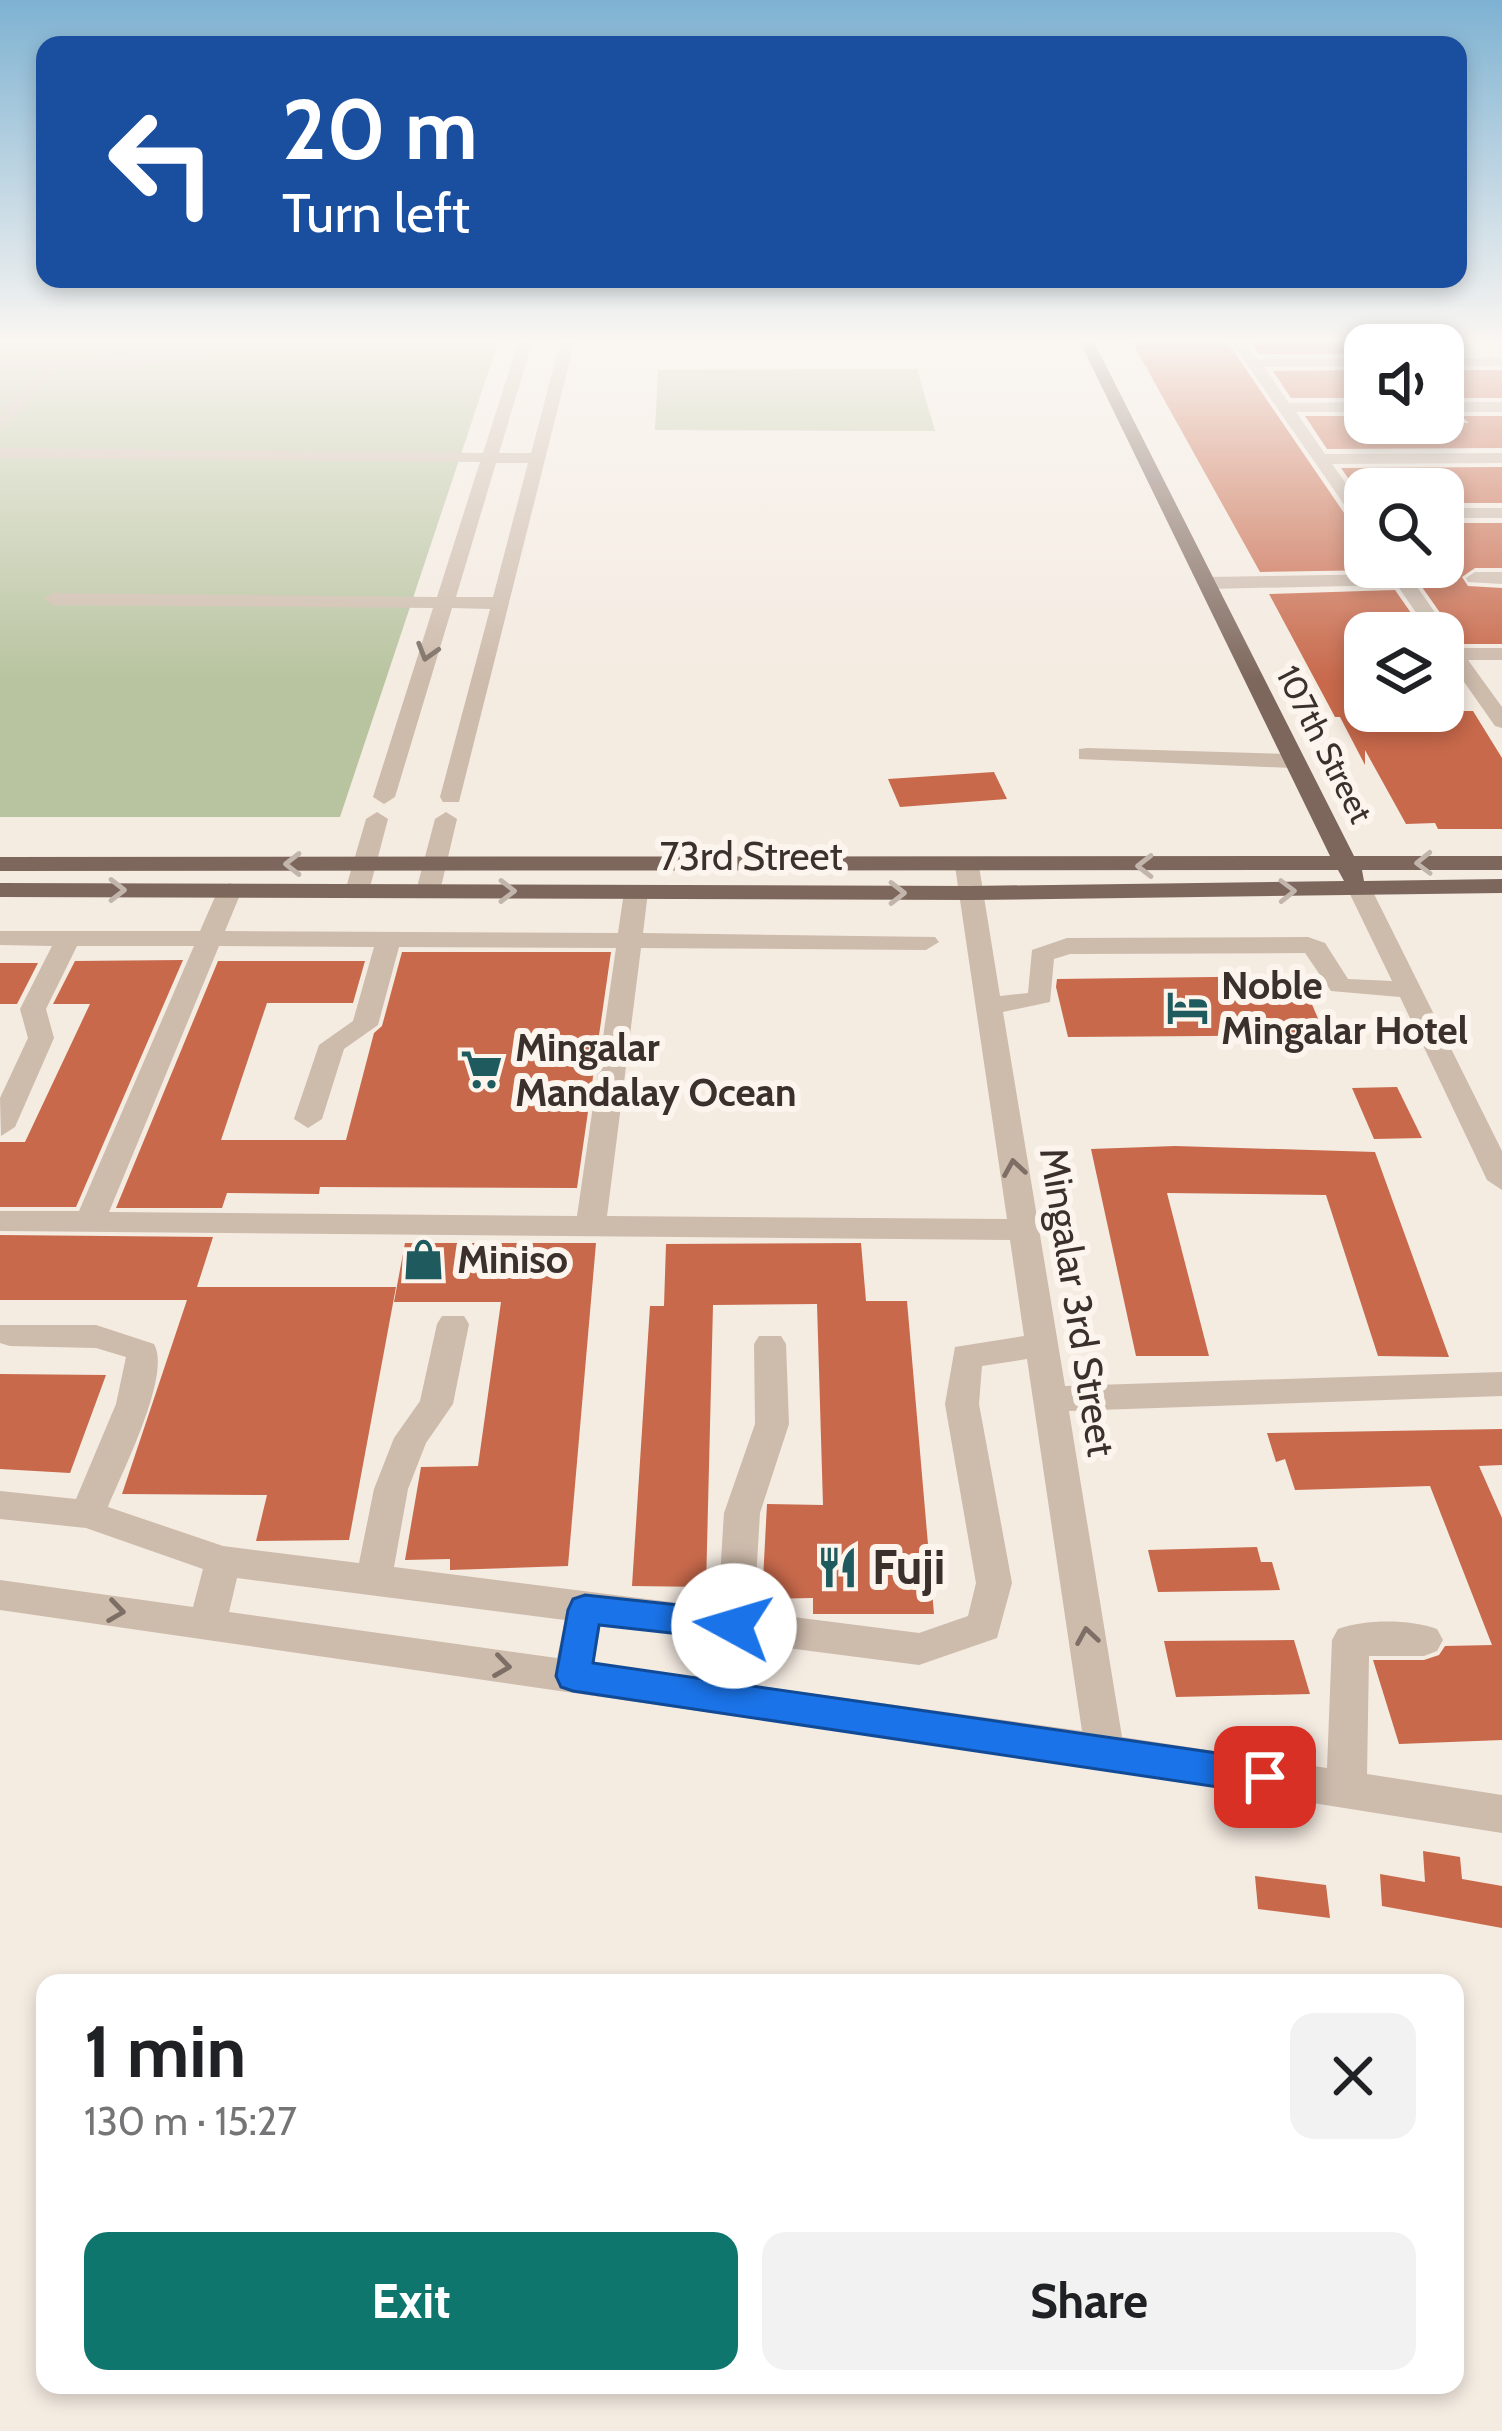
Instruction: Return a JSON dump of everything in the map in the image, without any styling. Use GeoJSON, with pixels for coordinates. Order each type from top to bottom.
{"type":"FeatureCollection","features":[{"type":"Feature","properties":{"kind":"main road","name":"107th Street"},"geometry":{"type":"LineString","coordinates":[[1142,453],[1291,761],[1353,876]]}},
{"type":"Feature","properties":{"kind":"main road","name":"73rd Street"},"geometry":{"type":"LineString","coordinates":[[1353,876],[1502,863]]}},
{"type":"Feature","properties":{"kind":"main road","name":"73rd Street"},"geometry":{"type":"LineString","coordinates":[[0,864],[434,865],[969,879]]}},
{"type":"Feature","properties":{"kind":"main road","name":"73rd Street"},"geometry":{"type":"LineString","coordinates":[[0,890],[636,892],[969,879],[1353,876],[1502,886]]}},
{"type":"Feature","properties":{"kind":"street"},"geometry":{"type":"LineString","coordinates":[[44,453],[538,458]]}},
{"type":"Feature","properties":{"kind":"street"},"geometry":{"type":"LineString","coordinates":[[357,891],[489,453]]}},
{"type":"Feature","properties":{"kind":"street"},"geometry":{"type":"LineString","coordinates":[[428,891],[539,453]]}},
{"type":"Feature","properties":{"kind":"street"},"geometry":{"type":"LineString","coordinates":[[1315,453],[1344,491]]}},
{"type":"Feature","properties":{"kind":"street"},"geometry":{"type":"LineString","coordinates":[[1319,459],[1502,458]]}},
{"type":"Feature","properties":{"kind":"street"},"geometry":{"type":"LineString","coordinates":[[1464,513],[1502,513]]}},
{"type":"Feature","properties":{"kind":"street"},"geometry":{"type":"LineString","coordinates":[[1206,583],[1344,576]]}},
{"type":"Feature","properties":{"kind":"street"},"geometry":{"type":"LineString","coordinates":[[1475,578],[1502,578]]}},
{"type":"Feature","properties":{"kind":"street"},"geometry":{"type":"LineString","coordinates":[[53,598],[501,603]]}},
{"type":"Feature","properties":{"kind":"street"},"geometry":{"type":"LineString","coordinates":[[1464,646],[1502,654]]}},
{"type":"Feature","properties":{"kind":"street"},"geometry":{"type":"LineString","coordinates":[[1464,668],[1502,722]]}},
{"type":"Feature","properties":{"kind":"street"},"geometry":{"type":"LineString","coordinates":[[1087,754],[1291,761]]}},
{"type":"Feature","properties":{"kind":"street","name":"107th Street"},"geometry":{"type":"LineString","coordinates":[[1353,876],[1502,1180]]}},
{"type":"Feature","properties":{"kind":"street","name":"Mingalar 3rd Street"},"geometry":{"type":"LineString","coordinates":[[969,879],[1105,1752]]}},
{"type":"Feature","properties":{"kind":"street"},"geometry":{"type":"LineString","coordinates":[[90,1221],[230,890]]}},
{"type":"Feature","properties":{"kind":"street"},"geometry":{"type":"LineString","coordinates":[[591,1222],[636,892]]}},
{"type":"Feature","properties":{"kind":"street"},"geometry":{"type":"LineString","coordinates":[[0,938],[926,942]]}},
{"type":"Feature","properties":{"kind":"street"},"geometry":{"type":"LineString","coordinates":[[1,1127],[41,1038],[33,1009],[68,938]]}},
{"type":"Feature","properties":{"kind":"street"},"geometry":{"type":"LineString","coordinates":[[308,1119],[332,1045],[365,1025],[388,941]]}},
{"type":"Feature","properties":{"kind":"street"},"geometry":{"type":"LineString","coordinates":[[988,1005],[1041,995],[1041,956],[1067,946],[1308,945],[1316,948],[1340,986],[1407,990]]}},
{"type":"Feature","properties":{"kind":"street"},"geometry":{"type":"LineString","coordinates":[[0,1221],[591,1222],[1024,1230]]}},
{"type":"Feature","properties":{"kind":"street"},"geometry":{"type":"LineString","coordinates":[[373,1582],[391,1489],[411,1438],[436,1404],[453,1324]]}},
{"type":"Feature","properties":{"kind":"street"},"geometry":{"type":"LineString","coordinates":[[10,1334],[112,1339],[143,1352],[133,1404],[87,1514]]}},
{"type":"Feature","properties":{"kind":"street"},"geometry":{"type":"LineString","coordinates":[[734,1626],[742,1513],[772,1424],[770,1344]]}},
{"type":"Feature","properties":{"kind":"street"},"geometry":{"type":"LineString","coordinates":[[0,1505],[87,1514],[223,1561],[920,1649],[984,1627],[994,1583],[962,1405],[967,1356],[1042,1345]]}},
{"type":"Feature","properties":{"kind":"street"},"geometry":{"type":"LineString","coordinates":[[1050,1399],[1502,1384]]}},
{"type":"Feature","properties":{"kind":"street"},"geometry":{"type":"LineString","coordinates":[[207,1624],[223,1561]]}},
{"type":"Feature","properties":{"kind":"street"},"geometry":{"type":"LineString","coordinates":[[0,1595],[1105,1752],[1502,1814]]}},
{"type":"Feature","properties":{"kind":"street"},"geometry":{"type":"LineString","coordinates":[[573,1676],[585,1610]]}},
{"type":"Feature","properties":{"kind":"street"},"geometry":{"type":"LineString","coordinates":[[1346,1790],[1351,1640],[1424,1640]]}},
{"type":"Feature","properties":{"kind":"green space"},"geometry":{"type":"Polygon","coordinates":[[[0,453],[461,453],[340,817],[0,817],[0,453]]]}},
{"type":"Feature","properties":{"kind":"building"},"geometry":{"type":"Polygon","coordinates":[[[1194,453],[1303,453],[1344,513],[1344,571],[1260,572],[1194,453]]]}},
{"type":"Feature","properties":{"kind":"building"},"geometry":{"type":"Polygon","coordinates":[[[1502,467],[1502,503],[1464,503],[1464,468],[1344,468],[1344,472],[1341,468],[1502,467]]]}},
{"type":"Feature","properties":{"kind":"building"},"geometry":{"type":"Polygon","coordinates":[[[1464,523],[1502,523],[1502,568],[1475,568],[1464,576],[1464,523]]]}},
{"type":"Feature","properties":{"kind":"building"},"geometry":{"type":"Polygon","coordinates":[[[1464,580],[1468,586],[1502,588],[1502,644],[1464,644],[1464,612],[1440,612],[1423,588],[1464,588],[1464,580]]]}},
{"type":"Feature","properties":{"kind":"building"},"geometry":{"type":"Polygon","coordinates":[[[1395,590],[1410,612],[1344,612],[1344,725],[1335,717],[1269,594],[1395,590]]]}},
{"type":"Feature","properties":{"kind":"building"},"geometry":{"type":"Polygon","coordinates":[[[1464,711],[1473,711],[1502,758],[1502,829],[1406,824],[1365,750],[1365,765],[1348,732],[1464,732],[1464,711]]]}},
{"type":"Feature","properties":{"kind":"building"},"geometry":{"type":"Polygon","coordinates":[[[994,772],[1007,799],[900,807],[888,779],[994,772]]]}},
{"type":"Feature","properties":{"kind":"building","name":"Mingalar Mandalay Ocean"},"geometry":{"type":"Polygon","coordinates":[[[402,952],[611,952],[577,1188],[320,1187],[319,1194],[227,1193],[222,1208],[116,1208],[218,961],[365,961],[353,1003],[267,1003],[221,1140],[346,1140],[374,1033],[382,1026],[402,952]]]}},
{"type":"Feature","properties":{"kind":"building"},"geometry":{"type":"Polygon","coordinates":[[[183,960],[76,1207],[0,1207],[0,1142],[25,1142],[90,1004],[53,1004],[75,961],[183,960]]]}},
{"type":"Feature","properties":{"kind":"building"},"geometry":{"type":"Polygon","coordinates":[[[0,963],[38,963],[17,1004],[0,1004],[0,963]]]}},
{"type":"Feature","properties":{"kind":"building","name":"Noble Mingalar Hotel"},"geometry":{"type":"Polygon","coordinates":[[[1300,976],[1325,1035],[1068,1037],[1056,987],[1057,979],[1300,976]]]}},
{"type":"Feature","properties":{"kind":"building"},"geometry":{"type":"Polygon","coordinates":[[[1397,1087],[1422,1138],[1374,1139],[1352,1088],[1397,1087]]]}},
{"type":"Feature","properties":{"kind":"building"},"geometry":{"type":"Polygon","coordinates":[[[1175,1146],[1375,1152],[1449,1357],[1378,1356],[1326,1195],[1167,1193],[1209,1356],[1136,1356],[1091,1149],[1175,1146]]]}},
{"type":"Feature","properties":{"kind":"building"},"geometry":{"type":"Polygon","coordinates":[[[0,1235],[213,1237],[197,1287],[396,1287],[349,1540],[256,1541],[267,1495],[122,1494],[187,1300],[0,1300],[0,1235]]]}},
{"type":"Feature","properties":{"kind":"building"},"geometry":{"type":"Polygon","coordinates":[[[405,1243],[596,1243],[568,1566],[450,1570],[450,1559],[405,1560],[421,1467],[478,1466],[501,1302],[394,1302],[405,1243]]]}},
{"type":"Feature","properties":{"kind":"building"},"geometry":{"type":"Polygon","coordinates":[[[861,1243],[866,1301],[907,1301],[934,1614],[813,1614],[813,1598],[762,1599],[767,1504],[823,1505],[817,1304],[713,1305],[706,1587],[632,1586],[650,1306],[664,1306],[666,1244],[861,1243]]]}},
{"type":"Feature","properties":{"kind":"building"},"geometry":{"type":"Polygon","coordinates":[[[0,1374],[106,1375],[70,1473],[0,1469],[0,1374]]]}},
{"type":"Feature","properties":{"kind":"building"},"geometry":{"type":"Polygon","coordinates":[[[1502,1429],[1502,1465],[1479,1466],[1502,1518],[1502,1740],[1399,1744],[1373,1660],[1424,1660],[1439,1655],[1445,1646],[1492,1645],[1430,1486],[1295,1490],[1285,1459],[1276,1462],[1267,1433],[1502,1429]]]}},
{"type":"Feature","properties":{"kind":"building"},"geometry":{"type":"Polygon","coordinates":[[[1257,1547],[1261,1562],[1272,1562],[1280,1590],[1158,1592],[1148,1550],[1257,1547]]]}},
{"type":"Feature","properties":{"kind":"building"},"geometry":{"type":"Polygon","coordinates":[[[1294,1640],[1310,1694],[1176,1697],[1164,1641],[1294,1640]]]}},
{"type":"Feature","properties":{"kind":"building"},"geometry":{"type":"Polygon","coordinates":[[[1423,1851],[1460,1857],[1462,1879],[1502,1886],[1502,1928],[1382,1906],[1380,1874],[1425,1882],[1423,1851]]]}},
{"type":"Feature","properties":{"kind":"building"},"geometry":{"type":"Polygon","coordinates":[[[1255,1876],[1326,1885],[1330,1918],[1258,1909],[1255,1876]]]}},
{"type":"Feature","properties":{"kind":"place","name":"Noble Mingalar Hotel"},"geometry":{"type":"Point","coordinates":[1187,1007]}},
{"type":"Feature","properties":{"kind":"place","name":"Mingalar Mandalay Ocean"},"geometry":{"type":"Point","coordinates":[481,1069]}},
{"type":"Feature","properties":{"kind":"place","name":"Miniso"},"geometry":{"type":"Point","coordinates":[423,1259]}},
{"type":"Feature","properties":{"kind":"place","name":"Fuji"},"geometry":{"type":"Point","coordinates":[838,1567]}},
{"type":"Feature","properties":{"kind":"route"},"geometry":{"type":"LineString","coordinates":[[734,1626],[585,1610],[573,1676],[1265,1777]]}}]}
